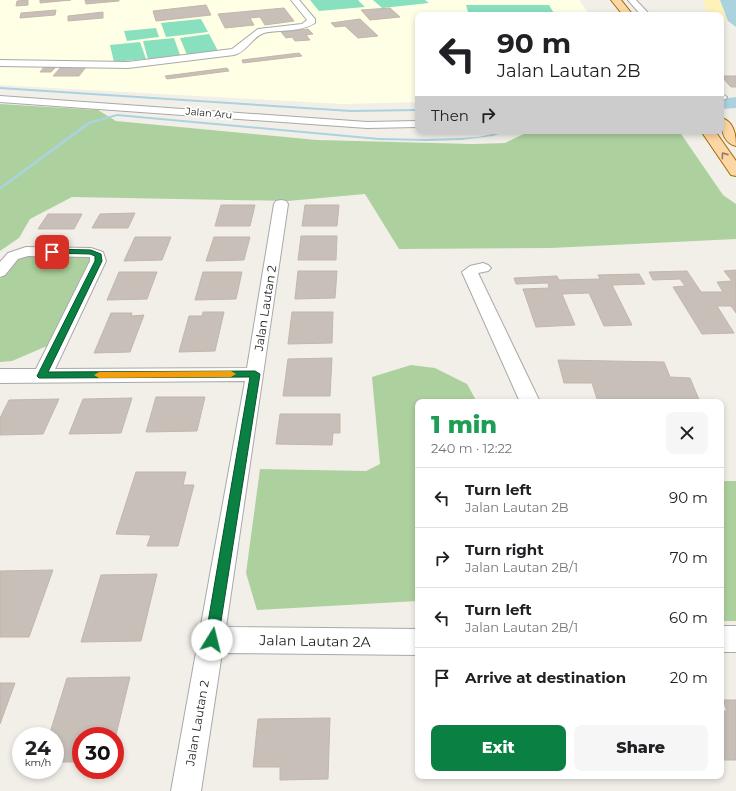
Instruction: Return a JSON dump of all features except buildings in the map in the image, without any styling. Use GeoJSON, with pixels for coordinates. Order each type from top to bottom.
{"type":"FeatureCollection","features":[{"type":"Feature","properties":{"kind":"main road"},"geometry":{"type":"LineString","coordinates":[[616,0],[626,12]]}},
{"type":"Feature","properties":{"kind":"main road"},"geometry":{"type":"LineString","coordinates":[[724,126],[736,142]]}},
{"type":"Feature","properties":{"kind":"main road"},"geometry":{"type":"LineString","coordinates":[[710,134],[736,172]]}},
{"type":"Feature","properties":{"kind":"street"},"geometry":{"type":"LineString","coordinates":[[0,63],[128,65],[234,52],[241,49],[255,34],[261,31],[304,26],[311,23],[312,21],[296,0]]}},
{"type":"Feature","properties":{"kind":"street"},"geometry":{"type":"LineString","coordinates":[[632,0],[643,12]]}},
{"type":"Feature","properties":{"kind":"street","name":"Jalan Aru"},"geometry":{"type":"LineString","coordinates":[[0,99],[360,124],[415,124]]}},
{"type":"Feature","properties":{"kind":"street","name":"Jalan Lautan 2"},"geometry":{"type":"LineString","coordinates":[[186,791],[212,640],[281,204]]}},
{"type":"Feature","properties":{"kind":"street"},"geometry":{"type":"LineString","coordinates":[[0,272],[13,256],[26,251],[91,252],[98,255],[98,261],[42,376]]}},
{"type":"Feature","properties":{"kind":"street"},"geometry":{"type":"LineString","coordinates":[[483,268],[475,269],[470,272],[529,399]]}},
{"type":"Feature","properties":{"kind":"street"},"geometry":{"type":"LineString","coordinates":[[0,376],[255,374]]}},
{"type":"Feature","properties":{"kind":"street"},"geometry":{"type":"LineString","coordinates":[[724,639],[736,639]]}},
{"type":"Feature","properties":{"kind":"street","name":"Jalan Lautan 2A"},"geometry":{"type":"LineString","coordinates":[[212,640],[415,642]]}},
{"type":"Feature","properties":{"kind":"shaded area"},"geometry":{"type":"Polygon","coordinates":[[[0,0],[579,0],[588,12],[415,12],[415,102],[343,104],[0,85],[0,0]]]}},
{"type":"Feature","properties":{"kind":"green space"},"geometry":{"type":"Polygon","coordinates":[[[310,0],[358,0],[365,7],[319,11],[310,0]]]}},
{"type":"Feature","properties":{"kind":"green space"},"geometry":{"type":"Polygon","coordinates":[[[373,0],[425,0],[429,3],[382,8],[373,0]]]}},
{"type":"Feature","properties":{"kind":"green space"},"geometry":{"type":"Polygon","coordinates":[[[466,5],[549,5],[553,12],[468,12],[466,5]]]}},
{"type":"Feature","properties":{"kind":"green space"},"geometry":{"type":"Polygon","coordinates":[[[201,19],[208,32],[166,37],[161,23],[201,19]]]}},
{"type":"Feature","properties":{"kind":"green space"},"geometry":{"type":"Polygon","coordinates":[[[156,28],[159,37],[127,41],[124,31],[156,28]]]}},
{"type":"Feature","properties":{"kind":"green space"},"geometry":{"type":"Polygon","coordinates":[[[209,34],[218,51],[187,55],[180,38],[209,34]]]}},
{"type":"Feature","properties":{"kind":"green space"},"geometry":{"type":"Polygon","coordinates":[[[174,38],[180,55],[148,59],[143,41],[174,38]]]}},
{"type":"Feature","properties":{"kind":"green space"},"geometry":{"type":"Polygon","coordinates":[[[140,42],[146,59],[114,62],[110,45],[140,42]]]}},
{"type":"Feature","properties":{"kind":"green space"},"geometry":{"type":"Polygon","coordinates":[[[0,104],[98,110],[116,121],[317,140],[473,144],[505,143],[524,134],[681,134],[723,195],[736,204],[736,239],[551,248],[399,249],[365,194],[288,201],[72,197],[30,219],[19,238],[0,251],[0,104]]]}},
{"type":"Feature","properties":{"kind":"green space"},"geometry":{"type":"Polygon","coordinates":[[[88,254],[93,263],[67,315],[47,346],[12,361],[0,362],[0,279],[10,263],[25,255],[88,254]]]}},
{"type":"Feature","properties":{"kind":"green space"},"geometry":{"type":"Polygon","coordinates":[[[411,365],[435,368],[467,384],[475,399],[415,399],[415,601],[257,610],[246,573],[260,469],[366,471],[380,464],[372,377],[411,365]]]}},
{"type":"Feature","properties":{"kind":"green space"},"geometry":{"type":"Polygon","coordinates":[[[724,481],[736,481],[736,621],[724,621],[724,481]]]}},
{"type":"Feature","properties":{"kind":"sand"},"geometry":{"type":"Polygon","coordinates":[[[704,0],[720,0],[728,21],[724,19],[724,12],[710,12],[705,9],[704,0]]]}},
{"type":"Feature","properties":{"kind":"water"},"geometry":{"type":"Polygon","coordinates":[[[720,0],[736,0],[736,27],[728,21],[720,0]]]}},
{"type":"Feature","properties":{"kind":"water"},"geometry":{"type":"Polygon","coordinates":[[[736,97],[736,108],[724,109],[724,99],[736,97]]]}},
{"type":"Feature","properties":{"kind":"waterway"},"geometry":{"type":"LineString","coordinates":[[0,88],[351,111],[415,110]]}},
{"type":"Feature","properties":{"kind":"waterway"},"geometry":{"type":"LineString","coordinates":[[0,189],[89,123],[117,115],[379,139],[444,140],[478,138],[496,134]]}},
{"type":"Feature","properties":{"kind":"slow traffic"},"geometry":{"type":"LineString","coordinates":[[99,375],[231,374]]}},
{"type":"Feature","properties":{"kind":"route"},"geometry":{"type":"LineString","coordinates":[[52,252],[91,252],[98,255],[98,261],[42,376],[255,374],[212,640]]}}]}
